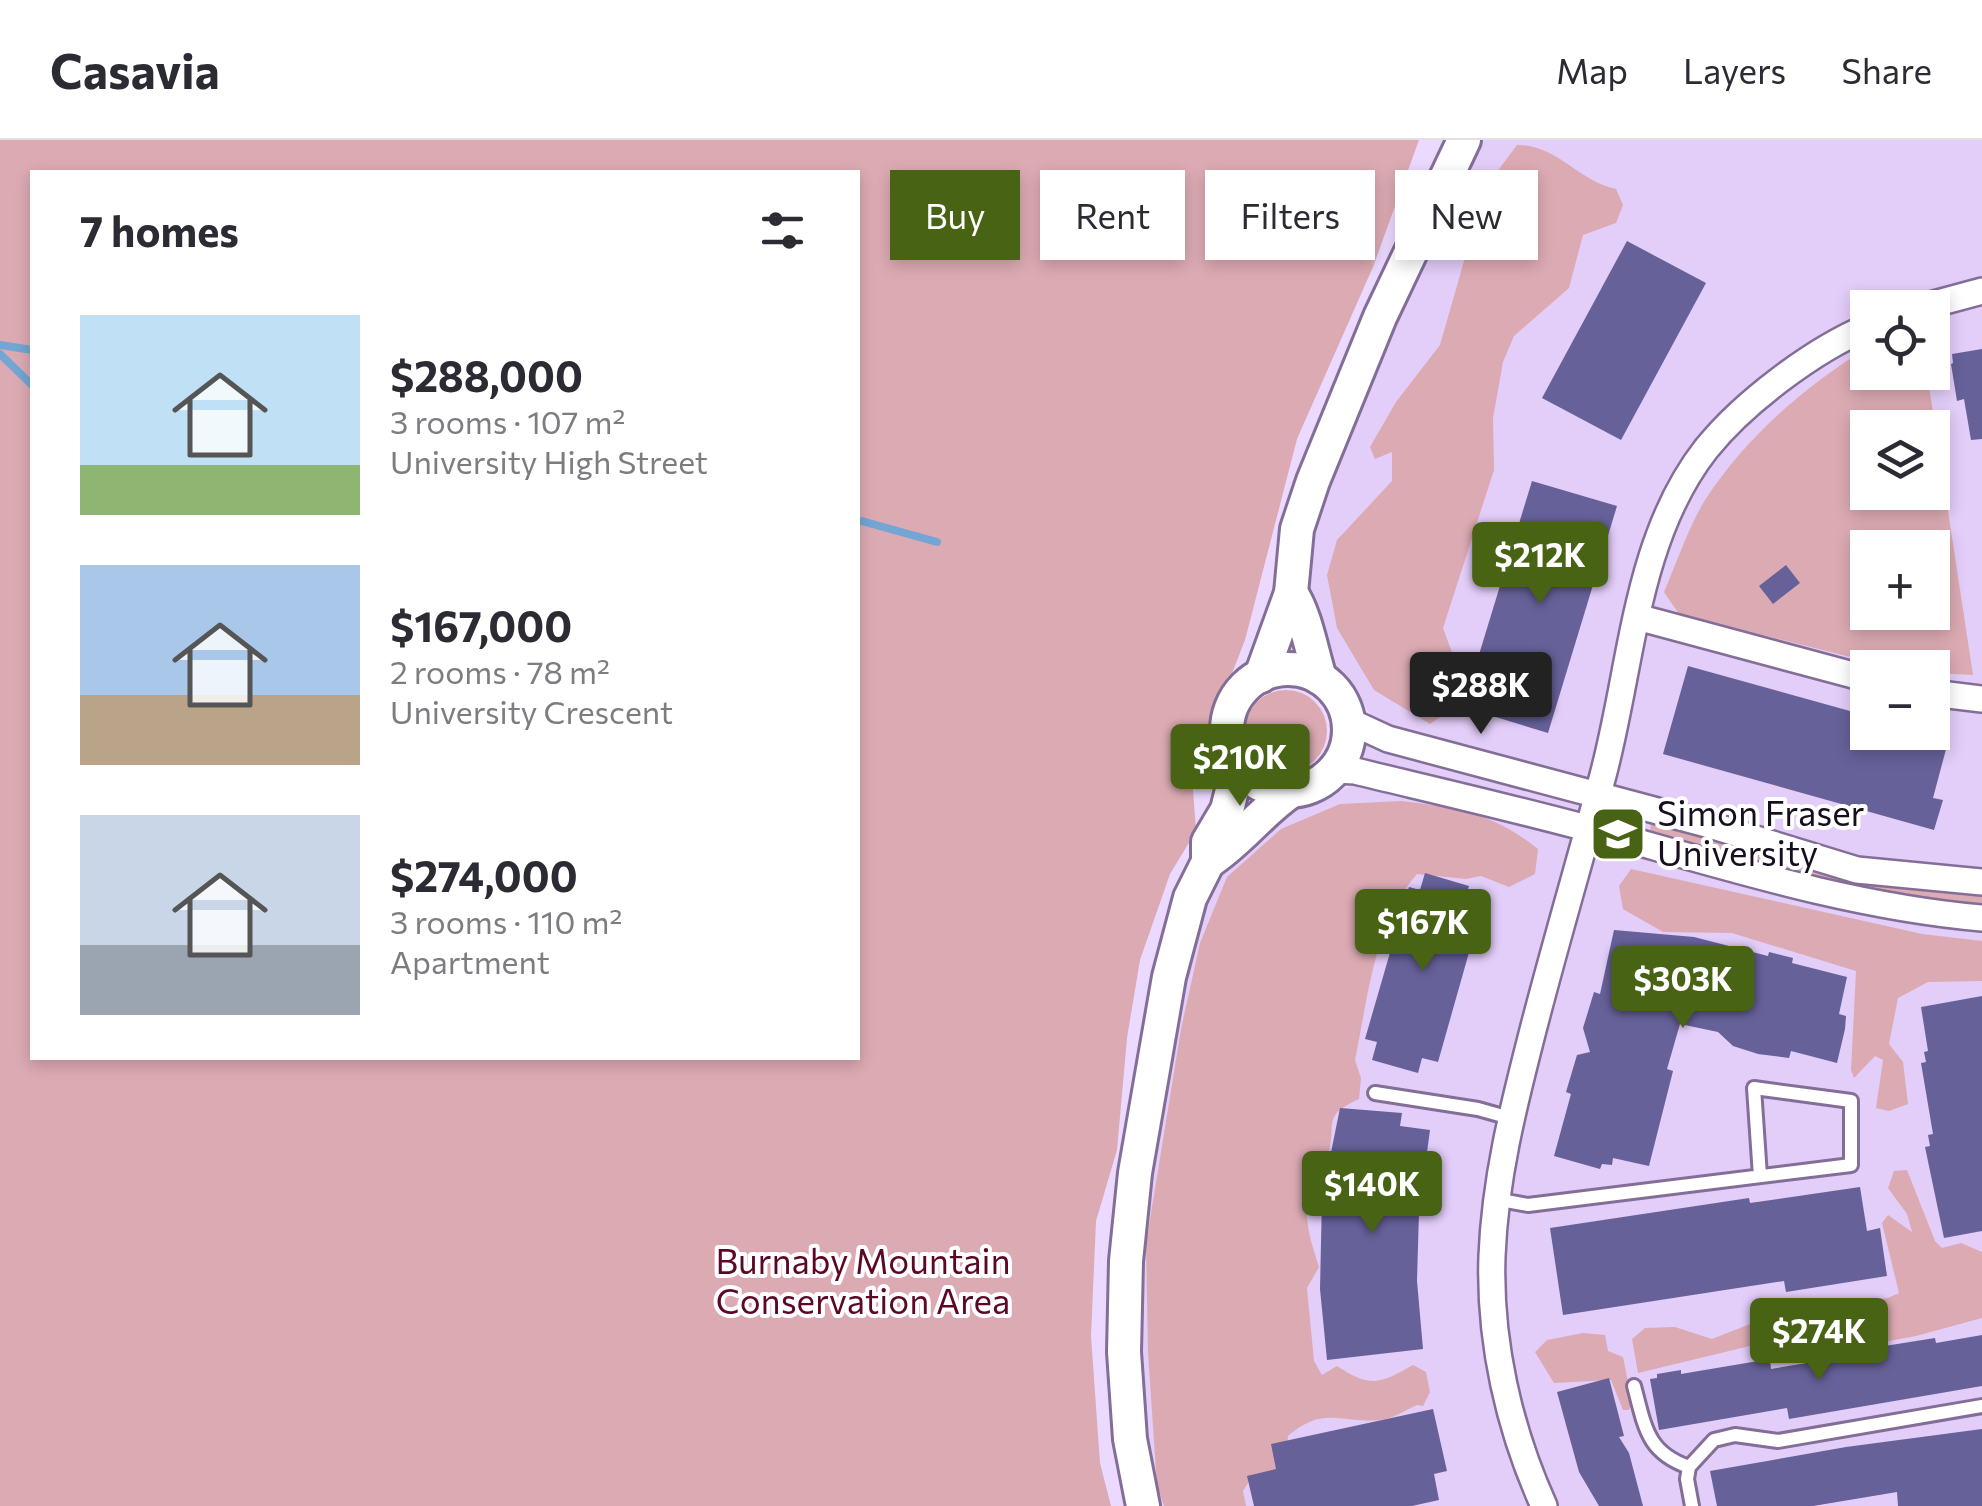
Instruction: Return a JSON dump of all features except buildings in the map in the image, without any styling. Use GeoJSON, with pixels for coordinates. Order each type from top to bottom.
{"type":"FeatureCollection","features":[{"type":"Feature","properties":{"kind":"street"},"geometry":{"type":"LineString","coordinates":[[1261,676],[1291,593],[1297,529],[1313,481],[1380,317],[1464,140]]}},
{"type":"Feature","properties":{"kind":"street"},"geometry":{"type":"LineString","coordinates":[[1950,300],[1982,291]]}},
{"type":"Feature","properties":{"kind":"street"},"geometry":{"type":"LineString","coordinates":[[1544,1506],[1523,1453],[1494,1325],[1495,1199],[1510,1118],[1597,797],[1657,544],[1676,501],[1706,450],[1762,394],[1832,342],[1850,334]]}},
{"type":"Feature","properties":{"kind":"street"},"geometry":{"type":"LineString","coordinates":[[1291,593],[1301,607],[1320,678]]}},
{"type":"Feature","properties":{"kind":"street"},"geometry":{"type":"LineString","coordinates":[[1638,617],[1850,674]]}},
{"type":"Feature","properties":{"kind":"street"},"geometry":{"type":"LineString","coordinates":[[1142,1506],[1130,1439],[1124,1352],[1126,1262],[1135,1173],[1172,962],[1190,898],[1208,862],[1208,842],[1227,810],[1234,786],[1228,720],[1244,688],[1261,676],[1290,670],[1320,678],[1334,689],[1349,721],[1349,738],[1335,770],[1307,789],[1272,790],[1242,771],[1233,756]]}},
{"type":"Feature","properties":{"kind":"street"},"geometry":{"type":"LineString","coordinates":[[1950,695],[1982,699]]}},
{"type":"Feature","properties":{"kind":"street"},"geometry":{"type":"LineString","coordinates":[[1349,721],[1388,739],[1710,825],[1857,870],[1982,882]]}},
{"type":"Feature","properties":{"kind":"street"},"geometry":{"type":"LineString","coordinates":[[1335,770],[1356,771],[1587,828],[1850,900],[1982,918]]}},
{"type":"Feature","properties":{"kind":"street"},"geometry":{"type":"LineString","coordinates":[[1208,862],[1228,850],[1249,824],[1290,792]]}},
{"type":"Feature","properties":{"kind":"lane"},"geometry":{"type":"LineString","coordinates":[[1495,1199],[1528,1205],[1760,1176],[1851,1164],[1851,1101],[1754,1088],[1760,1176]]}},
{"type":"Feature","properties":{"kind":"lane"},"geometry":{"type":"LineString","coordinates":[[1375,1093],[1478,1109],[1510,1118]]}},
{"type":"Feature","properties":{"kind":"lane"},"geometry":{"type":"LineString","coordinates":[[1634,1386],[1646,1430],[1667,1459],[1689,1467]]}},
{"type":"Feature","properties":{"kind":"lane"},"geometry":{"type":"LineString","coordinates":[[1692,1506],[1689,1467],[1714,1440],[1735,1435],[1778,1441],[1982,1406]]}},
{"type":"Feature","properties":{"kind":"shaded area","name":"Simon Fraser University"},"geometry":{"type":"Polygon","coordinates":[[[1483,140],[1982,140],[1982,1506],[1159,1506],[1140,1370],[1142,1222],[1196,932],[1217,881],[1241,848],[1287,809],[1326,798],[1357,783],[1374,719],[1350,684],[1331,665],[1313,618],[1309,578],[1319,505],[1376,363],[1425,260],[1538,260],[1538,170],[1469,170],[1483,140]]]}},
{"type":"Feature","properties":{"kind":"green space","name":"Burnaby Mountain Conservation Area"},"geometry":{"type":"Polygon","coordinates":[[[0,140],[1419,140],[1408,170],[1395,170],[1395,206],[1373,267],[1297,439],[1245,640],[1192,776],[1196,831],[1170,874],[1140,960],[1127,1038],[1117,1150],[1096,1221],[1091,1336],[1100,1463],[1111,1506],[0,1506],[0,140]]]}},
{"type":"Feature","properties":{"kind":"green space"},"geometry":{"type":"Polygon","coordinates":[[[1517,145],[1532,147],[1616,189],[1623,205],[1616,223],[1583,235],[1569,288],[1514,336],[1503,362],[1493,418],[1494,470],[1443,628],[1454,658],[1455,676],[1448,711],[1430,724],[1374,690],[1337,628],[1327,575],[1337,540],[1392,481],[1392,452],[1375,459],[1370,447],[1396,402],[1440,345],[1464,260],[1538,260],[1538,170],[1498,170],[1517,145]]]}},
{"type":"Feature","properties":{"kind":"green space"},"geometry":{"type":"Polygon","coordinates":[[[1850,359],[1850,390],[1930,390],[1933,410],[1850,410],[1850,510],[1948,510],[1973,675],[1950,674],[1950,650],[1850,650],[1850,657],[1679,614],[1664,592],[1705,500],[1739,455],[1799,397],[1850,359]]]}},
{"type":"Feature","properties":{"kind":"green space"},"geometry":{"type":"Polygon","coordinates":[[[1278,690],[1294,690],[1320,708],[1327,731],[1324,747],[1315,760],[1294,772],[1278,772],[1252,754],[1245,739],[1245,723],[1263,697],[1278,690]]]}},
{"type":"Feature","properties":{"kind":"green space"},"geometry":{"type":"Polygon","coordinates":[[[1402,801],[1474,814],[1506,827],[1538,849],[1535,874],[1509,887],[1481,876],[1466,879],[1417,874],[1403,894],[1382,938],[1369,987],[1355,1060],[1361,1078],[1359,1099],[1335,1116],[1328,1155],[1308,1200],[1308,1229],[1319,1267],[1307,1288],[1314,1361],[1322,1375],[1337,1366],[1358,1378],[1375,1381],[1413,1365],[1426,1372],[1430,1392],[1423,1406],[1385,1419],[1323,1418],[1301,1427],[1288,1436],[1286,1460],[1273,1478],[1252,1477],[1243,1491],[1246,1506],[1164,1506],[1157,1485],[1146,1244],[1181,1029],[1200,943],[1227,877],[1281,829],[1340,804],[1402,801]]]}},
{"type":"Feature","properties":{"kind":"green space"},"geometry":{"type":"Polygon","coordinates":[[[1651,822],[1982,892],[1982,906],[1851,888],[1650,834],[1651,822]]]}},
{"type":"Feature","properties":{"kind":"green space"},"geometry":{"type":"Polygon","coordinates":[[[1631,869],[1922,934],[1982,941],[1982,981],[1928,982],[1898,998],[1889,1044],[1903,1062],[1908,1104],[1889,1111],[1876,1108],[1883,1060],[1875,1056],[1854,1078],[1851,1070],[1856,971],[1732,933],[1663,932],[1623,909],[1619,886],[1631,869]]]}},
{"type":"Feature","properties":{"kind":"green space"},"geometry":{"type":"Polygon","coordinates":[[[1907,1170],[1935,1241],[1942,1248],[1961,1243],[1982,1252],[1982,1318],[1916,1336],[1774,1362],[1754,1345],[1638,1373],[1632,1339],[1645,1328],[1675,1327],[1712,1339],[1768,1317],[1899,1293],[1882,1223],[1888,1215],[1912,1232],[1907,1214],[1888,1188],[1894,1171],[1907,1170]]]}},
{"type":"Feature","properties":{"kind":"green space"},"geometry":{"type":"Polygon","coordinates":[[[1583,1333],[1605,1335],[1608,1351],[1623,1357],[1632,1402],[1629,1410],[1623,1410],[1611,1380],[1554,1383],[1535,1352],[1547,1340],[1583,1333]]]}},
{"type":"Feature","properties":{"kind":"waterway"},"geometry":{"type":"LineString","coordinates":[[0,345],[30,350]]}},
{"type":"Feature","properties":{"kind":"waterway"},"geometry":{"type":"LineString","coordinates":[[0,354],[30,383]]}},
{"type":"Feature","properties":{"kind":"waterway"},"geometry":{"type":"LineString","coordinates":[[860,521],[937,542]]}},
{"type":"Feature","properties":{"kind":"place","name":"Simon Fraser University"},"geometry":{"type":"Point","coordinates":[1618,834]}}]}
